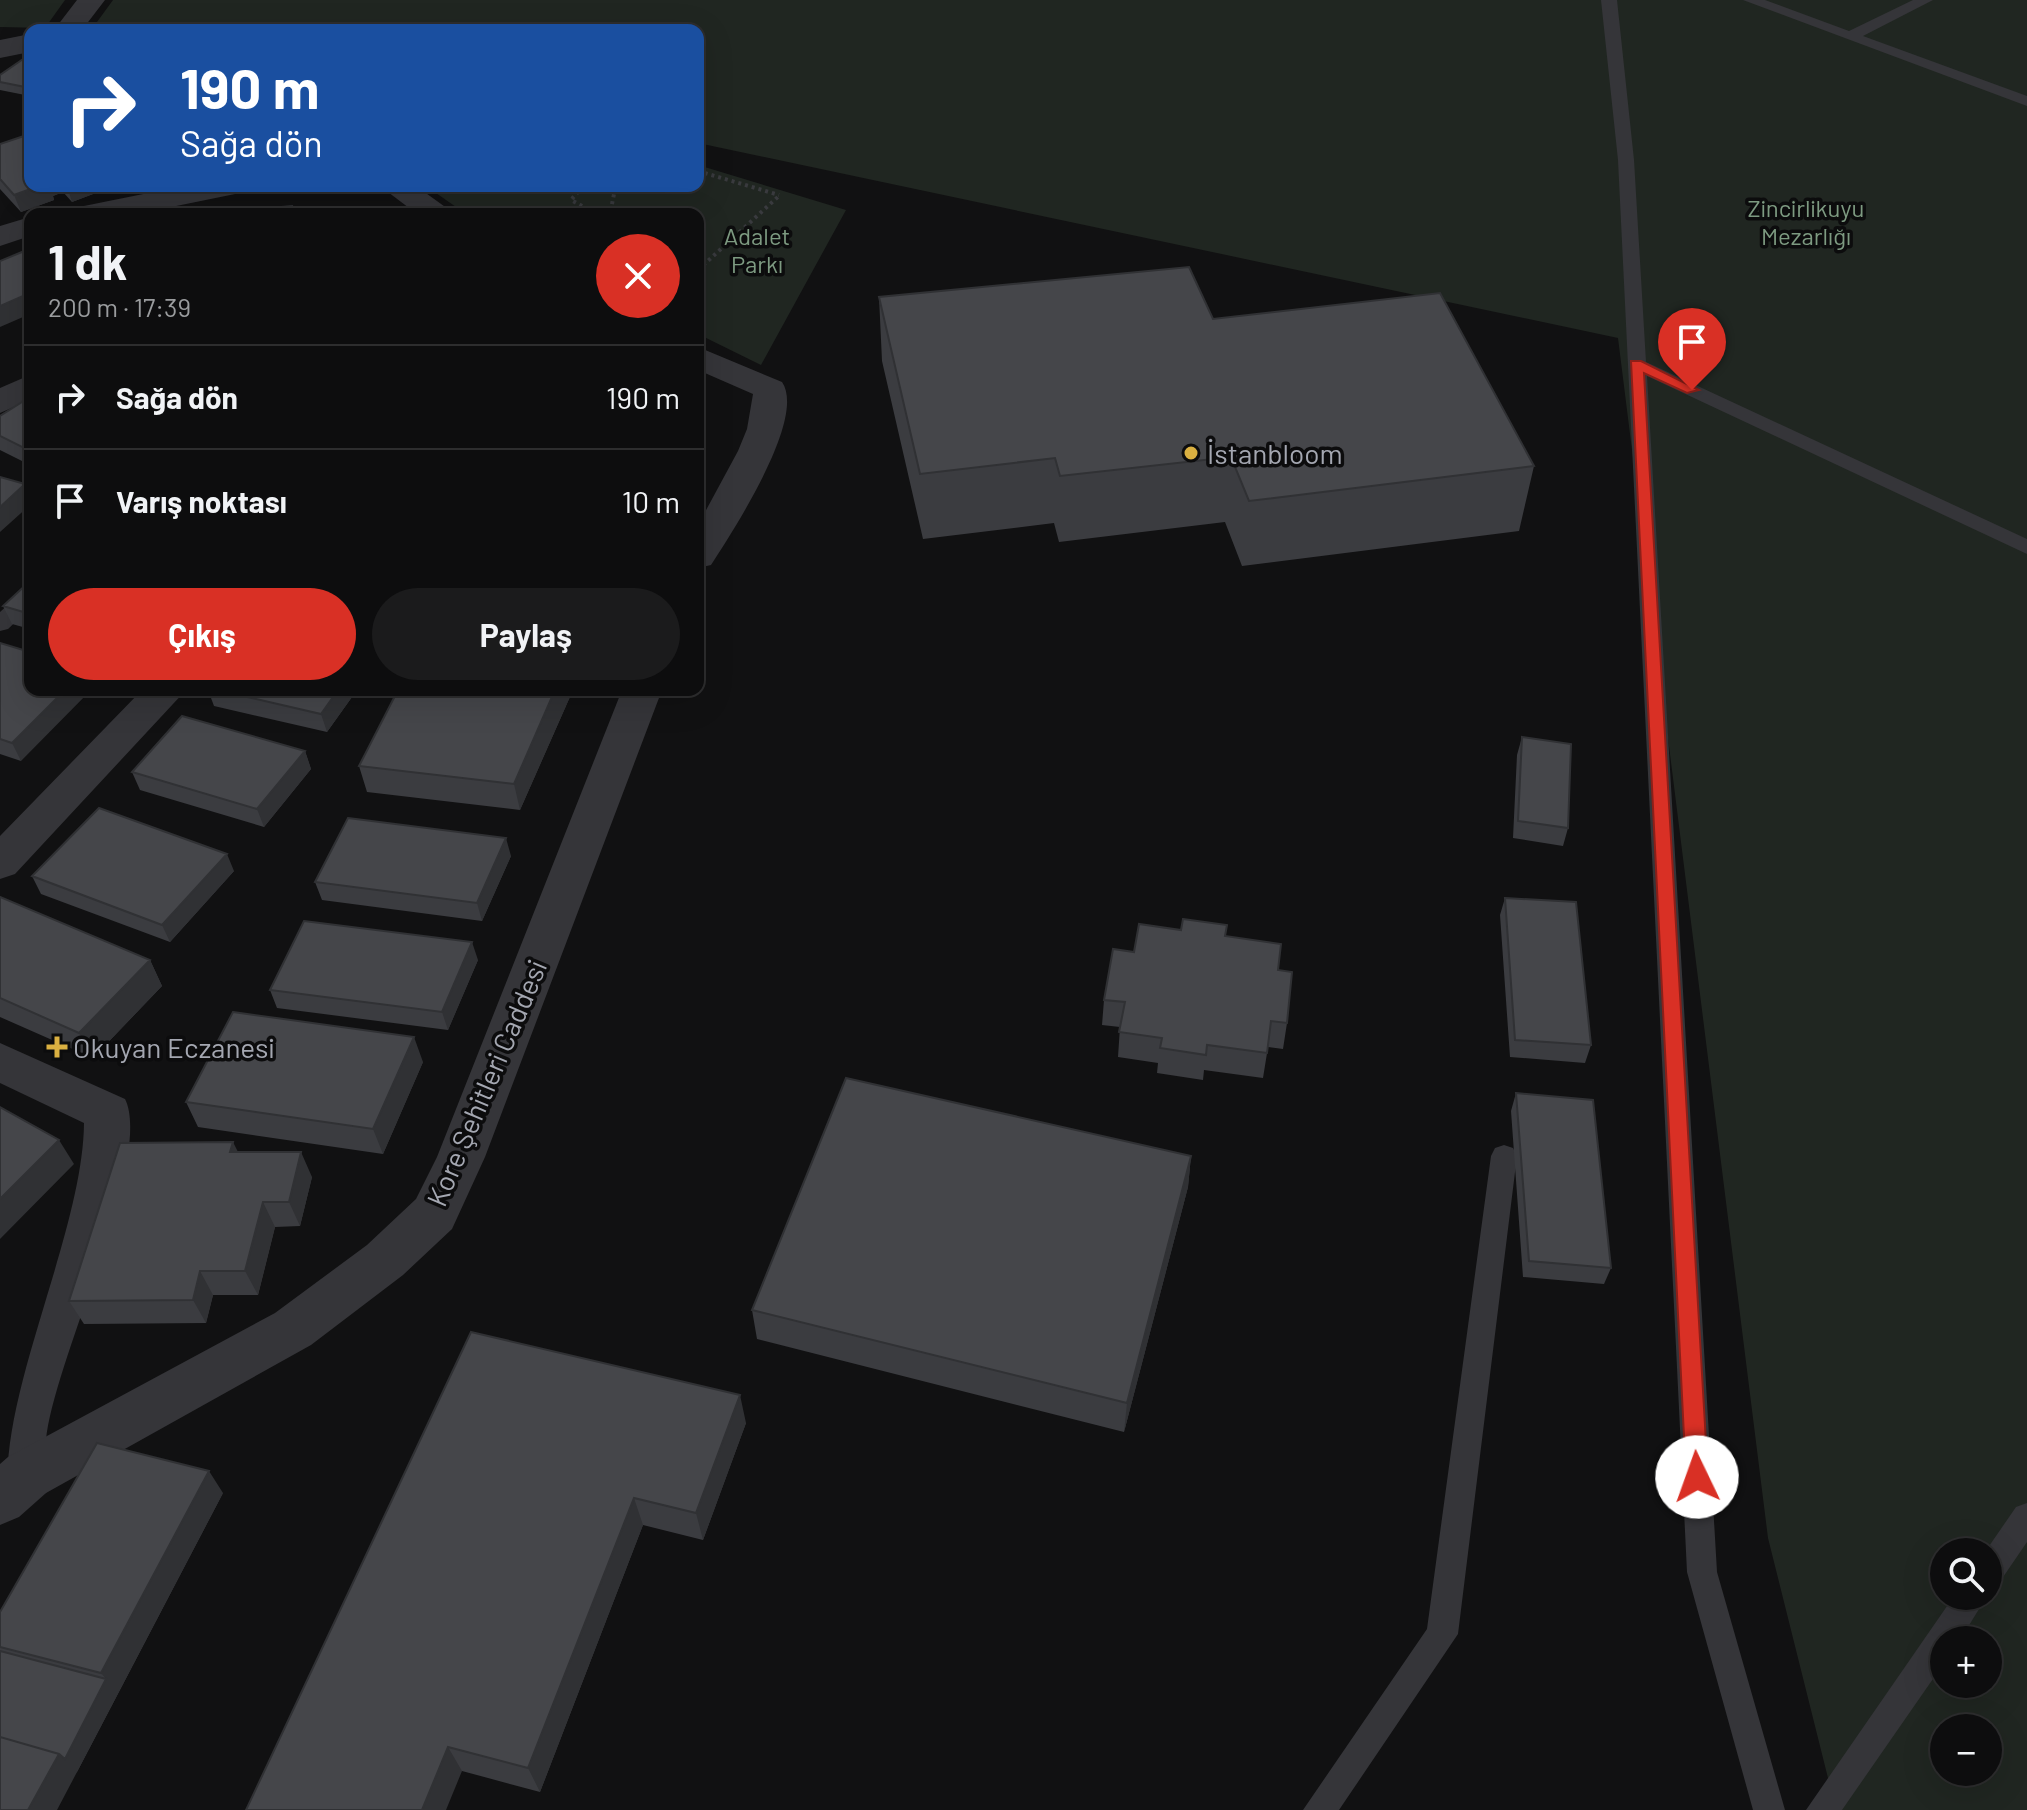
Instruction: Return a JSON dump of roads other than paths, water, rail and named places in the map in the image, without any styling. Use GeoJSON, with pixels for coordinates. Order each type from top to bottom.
{"type":"FeatureCollection","features":[{"type":"Feature","properties":{"kind":"street"},"geometry":{"type":"LineString","coordinates":[[73,24],[91,0]]}},
{"type":"Feature","properties":{"kind":"street"},"geometry":{"type":"LineString","coordinates":[[0,49],[24,44]]}},
{"type":"Feature","properties":{"kind":"street"},"geometry":{"type":"LineString","coordinates":[[120,208],[199,192]]}},
{"type":"Feature","properties":{"kind":"street"},"geometry":{"type":"LineString","coordinates":[[404,192],[430,208]]}},
{"type":"Feature","properties":{"kind":"street"},"geometry":{"type":"LineString","coordinates":[[0,236],[24,228]]}},
{"type":"Feature","properties":{"kind":"street"},"geometry":{"type":"LineString","coordinates":[[704,360],[770,389],[772,406],[732,496],[704,545]]}},
{"type":"Feature","properties":{"kind":"street"},"geometry":{"type":"LineString","coordinates":[[0,403],[24,389]]}},
{"type":"Feature","properties":{"kind":"street"},"geometry":{"type":"LineString","coordinates":[[0,863],[160,696]]}},
{"type":"Feature","properties":{"kind":"street","name":"Kore Şehitleri Caddesi"},"geometry":{"type":"LineString","coordinates":[[13,1487],[293,1329],[385,1260],[434,1214],[461,1157],[640,696]]}},
{"type":"Feature","properties":{"kind":"street"},"geometry":{"type":"LineString","coordinates":[[0,1062],[108,1113],[108,1139],[90,1208],[24,1413],[13,1487]]}},
{"type":"Feature","properties":{"kind":"lane"},"geometry":{"type":"LineString","coordinates":[[1609,0],[1626,160],[1702,1572],[1769,1810]]}},
{"type":"Feature","properties":{"kind":"lane"},"geometry":{"type":"LineString","coordinates":[[1751,0],[2027,101]]}},
{"type":"Feature","properties":{"kind":"lane"},"geometry":{"type":"LineString","coordinates":[[1850,36],[1925,0]]}},
{"type":"Feature","properties":{"kind":"lane"},"geometry":{"type":"LineString","coordinates":[[1636,364],[2027,547]]}},
{"type":"Feature","properties":{"kind":"lane"},"geometry":{"type":"LineString","coordinates":[[0,624],[24,602]]}},
{"type":"Feature","properties":{"kind":"lane"},"geometry":{"type":"LineString","coordinates":[[1319,1810],[1442,1634],[1504,1156]]}},
{"type":"Feature","properties":{"kind":"lane"},"geometry":{"type":"LineString","coordinates":[[2002,1553],[2027,1517]]}},
{"type":"Feature","properties":{"kind":"lane"},"geometry":{"type":"LineString","coordinates":[[1822,1810],[1962,1610]]}},
{"type":"Feature","properties":{"kind":"place","name":"İstanbloom"},"geometry":{"type":"Point","coordinates":[1191,453]}},
{"type":"Feature","properties":{"kind":"place","name":"Okuyan Eczanesi"},"geometry":{"type":"Point","coordinates":[57,1047]}},
{"type":"Feature","properties":{"kind":"park label","name":"Zincirlikuyu Mezarlığı"},"geometry":{"type":"Point","coordinates":[1806,221]}},
{"type":"Feature","properties":{"kind":"park label","name":"Adalet Parkı"},"geometry":{"type":"Point","coordinates":[757,249]}}]}
